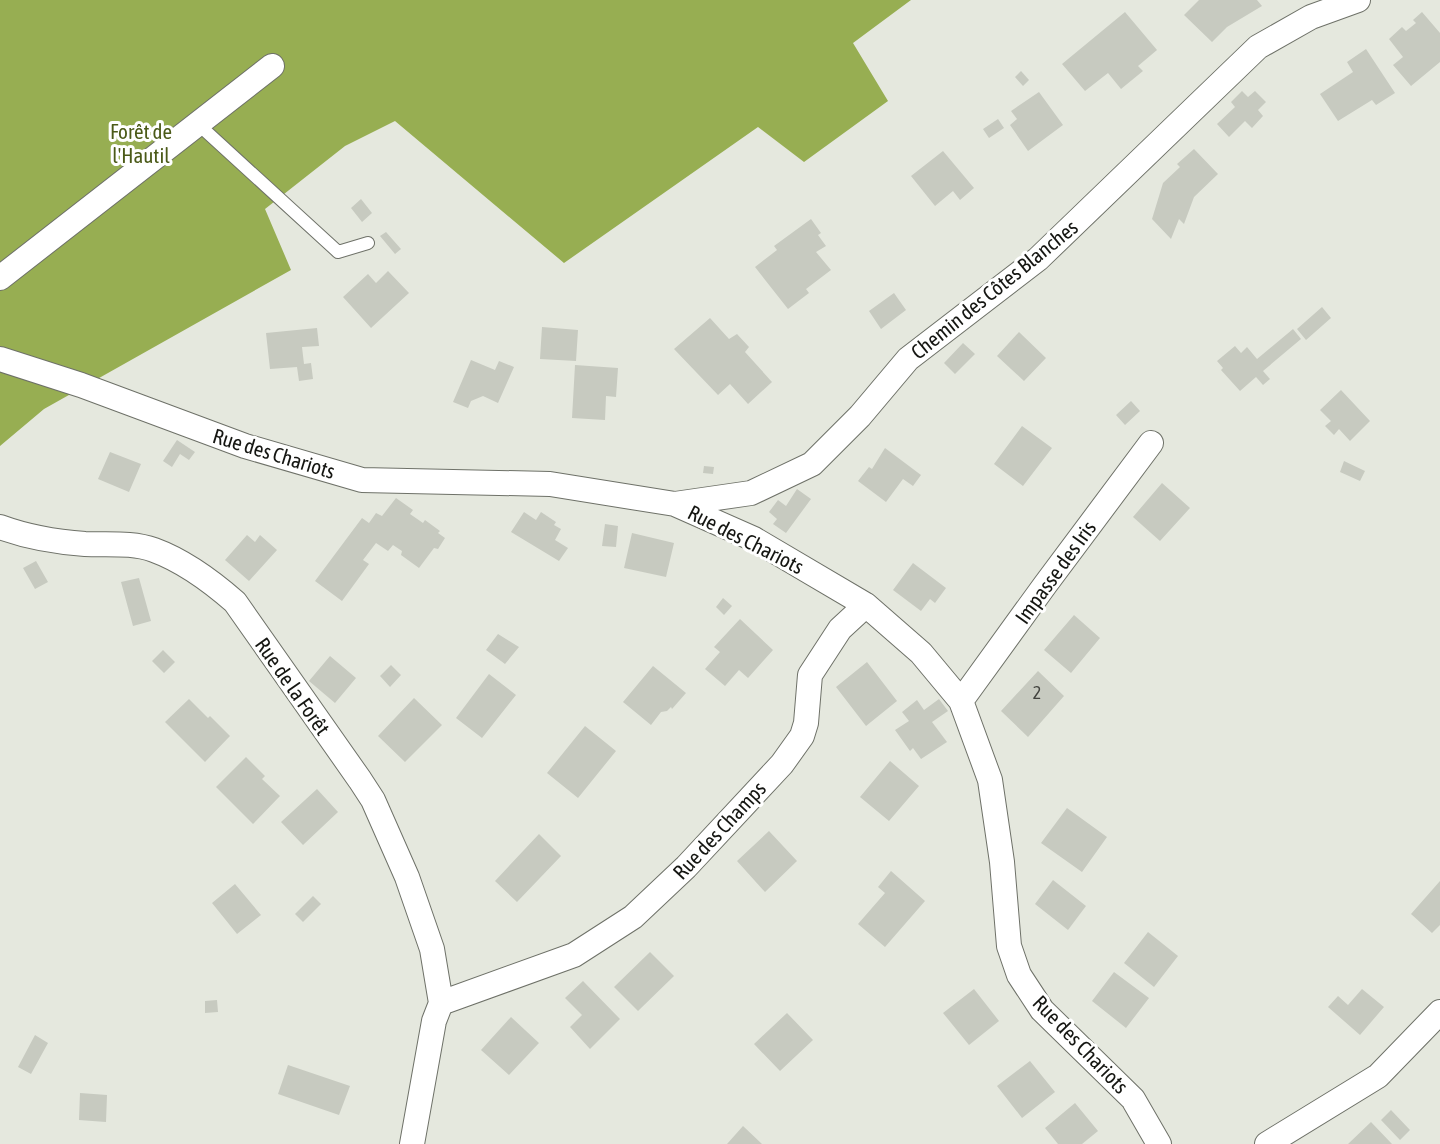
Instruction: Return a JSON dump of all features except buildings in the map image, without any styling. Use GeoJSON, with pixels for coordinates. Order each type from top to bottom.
{"type":"FeatureCollection","features":[{"type":"Feature","properties":{"kind":"street","name":"Chemin des Côtes Blanches"},"geometry":{"type":"LineString","coordinates":[[675,504],[751,493],[812,464],[860,416],[908,359],[1038,259],[1258,46],[1311,17],[1358,0]]}},
{"type":"Feature","properties":{"kind":"street"},"geometry":{"type":"LineString","coordinates":[[0,278],[272,66]]}},
{"type":"Feature","properties":{"kind":"street","name":"Rue des Chariots"},"geometry":{"type":"LineString","coordinates":[[0,359],[81,385],[245,446],[362,480],[550,484],[675,504],[754,538],[866,605],[921,653],[961,701],[990,780],[1002,862],[1009,946],[1019,975],[1042,1010],[1133,1099],[1159,1144]]}},
{"type":"Feature","properties":{"kind":"street","name":"Impasse des Iris"},"geometry":{"type":"LineString","coordinates":[[961,701],[1151,443]]}},
{"type":"Feature","properties":{"kind":"street","name":"Rue de la Forêt"},"geometry":{"type":"LineString","coordinates":[[0,526],[20,535],[86,544],[122,544],[153,550],[214,584],[235,602],[373,800],[407,878],[432,950],[441,1004],[434,1021],[412,1144]]}},
{"type":"Feature","properties":{"kind":"street","name":"Rue des Champs"},"geometry":{"type":"LineString","coordinates":[[441,1004],[574,955],[633,917],[658,894],[782,764],[796,746],[806,723],[810,675],[840,629],[866,605]]}},
{"type":"Feature","properties":{"kind":"street"},"geometry":{"type":"LineString","coordinates":[[1267,1144],[1378,1076],[1440,1012]]}},
{"type":"Feature","properties":{"kind":"lane"},"geometry":{"type":"LineString","coordinates":[[198,124],[338,252],[368,243]]}},
{"type":"Feature","properties":{"kind":"green space","name":"Forêt de l'Hautil"},"geometry":{"type":"Polygon","coordinates":[[[0,0],[911,0],[853,43],[888,101],[804,162],[758,127],[564,263],[395,121],[345,146],[265,209],[291,270],[44,409],[0,446],[0,0]]]}}]}
